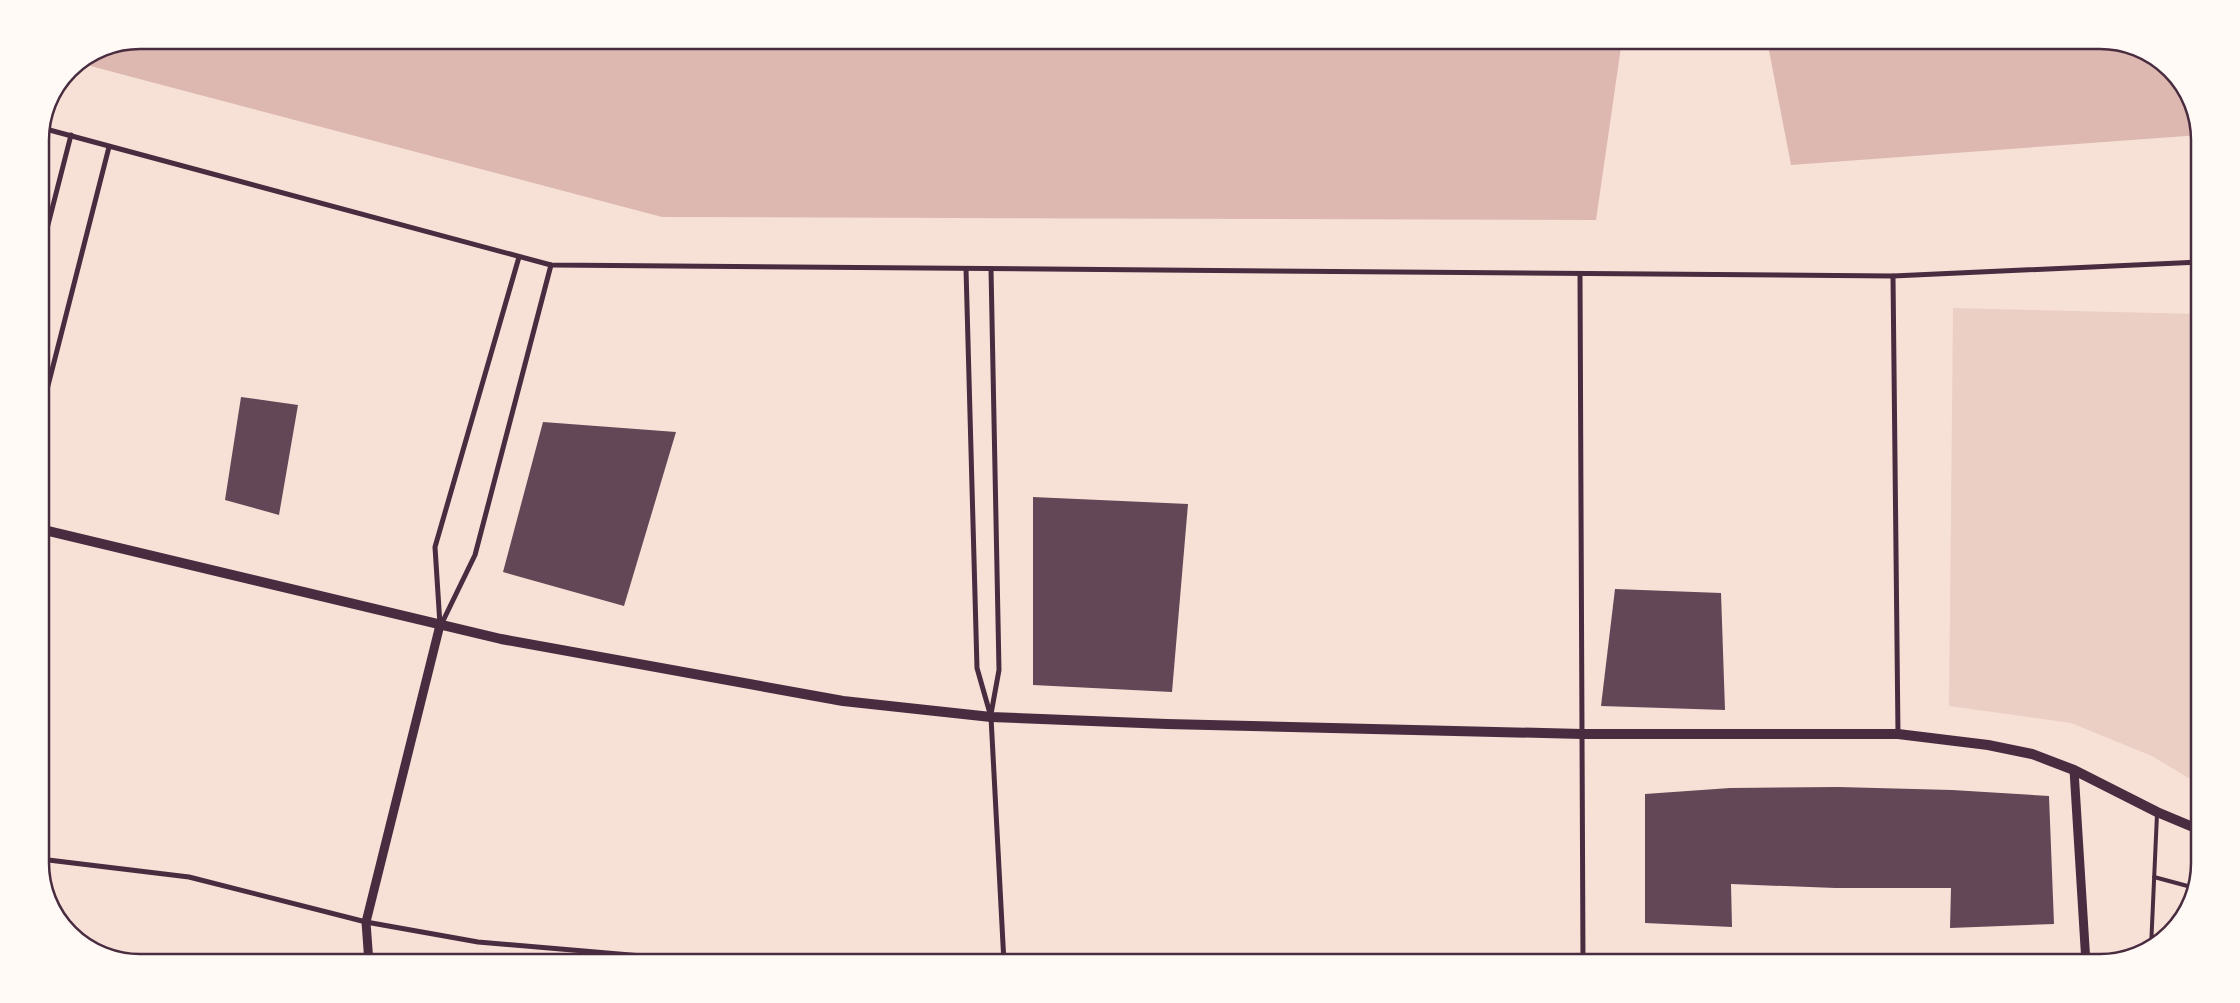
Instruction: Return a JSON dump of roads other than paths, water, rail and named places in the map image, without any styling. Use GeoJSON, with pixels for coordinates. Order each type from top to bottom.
{"type":"FeatureCollection","features":[{"type":"Feature","properties":{"kind":"main road"},"geometry":{"type":"LineString","coordinates":[[49,532],[501,639],[843,700],[991,717],[1167,724],[1582,734],[1898,734],[1988,745],[2032,754],[2074,770],[2157,812],[2191,826]]}},
{"type":"Feature","properties":{"kind":"street"},"geometry":{"type":"LineString","coordinates":[[50,130],[551,265],[1893,276],[2191,262]]}},
{"type":"Feature","properties":{"kind":"street"},"geometry":{"type":"LineString","coordinates":[[49,221],[71,135]]}},
{"type":"Feature","properties":{"kind":"street"},"geometry":{"type":"LineString","coordinates":[[49,382],[109,147]]}},
{"type":"Feature","properties":{"kind":"street"},"geometry":{"type":"LineString","coordinates":[[440,625],[435,547],[519,256]]}},
{"type":"Feature","properties":{"kind":"street"},"geometry":{"type":"LineString","coordinates":[[368,954],[366,922],[440,625],[475,555],[551,265]]}},
{"type":"Feature","properties":{"kind":"street"},"geometry":{"type":"LineString","coordinates":[[966,269],[977,668],[991,717]]}},
{"type":"Feature","properties":{"kind":"street"},"geometry":{"type":"LineString","coordinates":[[992,269],[999,670],[991,717],[1004,954]]}},
{"type":"Feature","properties":{"kind":"street"},"geometry":{"type":"LineString","coordinates":[[1580,274],[1583,954]]}},
{"type":"Feature","properties":{"kind":"street"},"geometry":{"type":"LineString","coordinates":[[1893,276],[1898,734]]}},
{"type":"Feature","properties":{"kind":"street"},"geometry":{"type":"LineString","coordinates":[[2074,770],[2086,954]]}},
{"type":"Feature","properties":{"kind":"street"},"geometry":{"type":"LineString","coordinates":[[49,860],[190,877],[366,922],[478,942],[619,954]]}},
{"type":"Feature","properties":{"kind":"lane"},"geometry":{"type":"LineString","coordinates":[[2151,939],[2157,812]]}},
{"type":"Feature","properties":{"kind":"lane"},"geometry":{"type":"LineString","coordinates":[[2154,877],[2188,886]]}}]}
